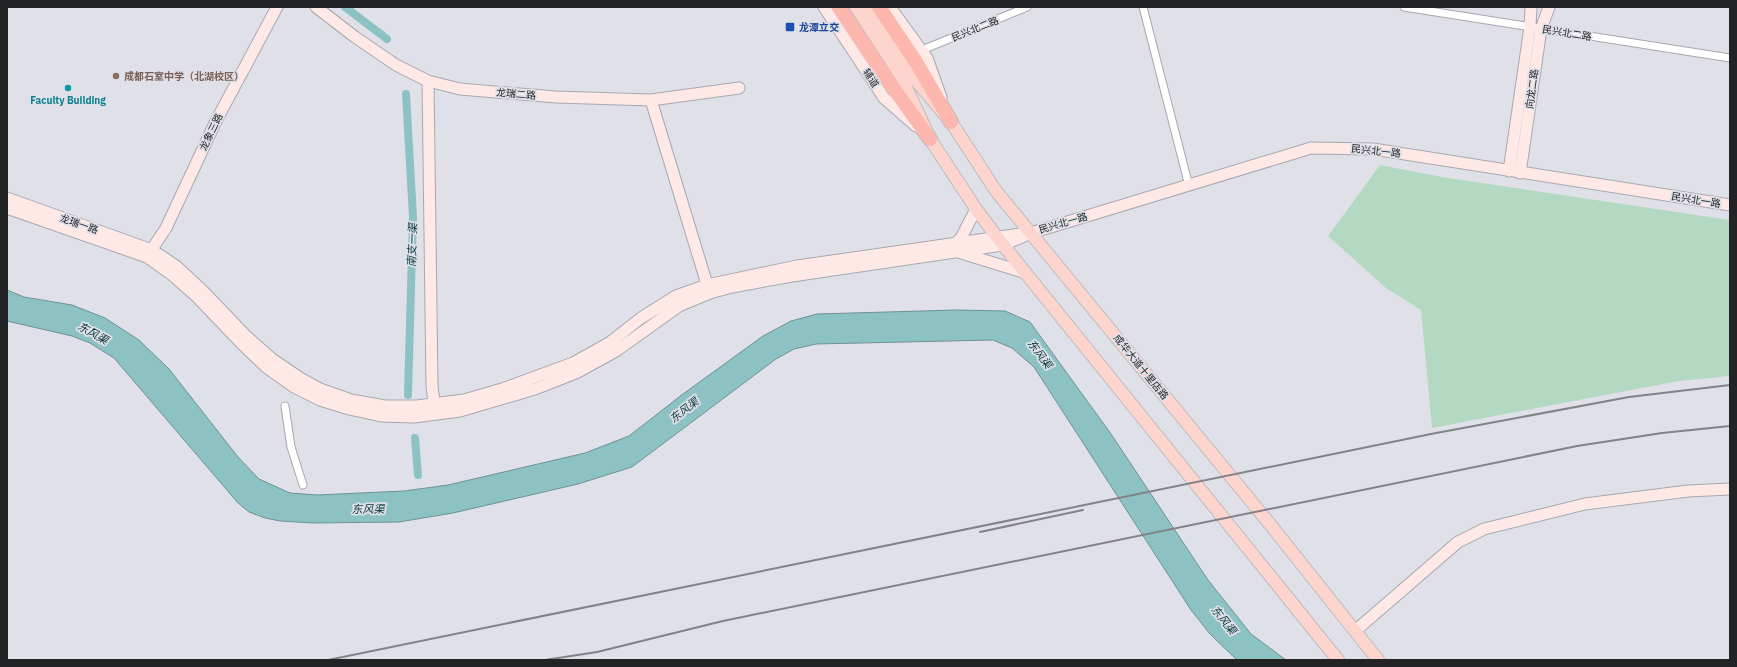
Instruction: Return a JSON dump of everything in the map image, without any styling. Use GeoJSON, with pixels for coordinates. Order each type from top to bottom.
{"type":"FeatureCollection","features":[{"type":"Feature","properties":{"kind":"highway"},"geometry":{"type":"LineString","coordinates":[[839,7],[907,68],[951,122]]}},
{"type":"Feature","properties":{"kind":"highway"},"geometry":{"type":"LineString","coordinates":[[879,7],[907,68],[930,139]]}},
{"type":"Feature","properties":{"kind":"main road"},"geometry":{"type":"LineString","coordinates":[[856,7],[907,68]]}},
{"type":"Feature","properties":{"kind":"main road"},"geometry":{"type":"LineString","coordinates":[[865,7],[907,68]]}},
{"type":"Feature","properties":{"kind":"main road","name":"成华大道十里店路"},"geometry":{"type":"LineString","coordinates":[[951,122],[996,191],[1269,523],[1378,660]]}},
{"type":"Feature","properties":{"kind":"main road"},"geometry":{"type":"LineString","coordinates":[[930,139],[976,209],[1000,241],[1338,660]]}},
{"type":"Feature","properties":{"kind":"street","name":"龙象三路"},"geometry":{"type":"LineString","coordinates":[[149,253],[166,228],[216,121],[277,7]]}},
{"type":"Feature","properties":{"kind":"street","name":"龙瑞二路"},"geometry":{"type":"LineString","coordinates":[[316,7],[355,37],[396,64],[428,81],[460,89],[549,97],[651,100],[739,88]]}},
{"type":"Feature","properties":{"kind":"street","name":"辅道"},"geometry":{"type":"LineString","coordinates":[[824,7],[884,98],[930,139]]}},
{"type":"Feature","properties":{"kind":"street"},"geometry":{"type":"LineString","coordinates":[[890,7],[907,68]]}},
{"type":"Feature","properties":{"kind":"street","name":"民兴北二路"},"geometry":{"type":"LineString","coordinates":[[907,68],[1027,7]]}},
{"type":"Feature","properties":{"kind":"street"},"geometry":{"type":"LineString","coordinates":[[1143,7],[1189,186]]}},
{"type":"Feature","properties":{"kind":"street","name":"民兴北二路"},"geometry":{"type":"LineString","coordinates":[[1404,7],[1730,58]]}},
{"type":"Feature","properties":{"kind":"street","name":"向龙二路"},"geometry":{"type":"LineString","coordinates":[[1520,173],[1535,28],[1532,7]]}},
{"type":"Feature","properties":{"kind":"street"},"geometry":{"type":"LineString","coordinates":[[1535,28],[1544,7]]}},
{"type":"Feature","properties":{"kind":"street","name":"向龙二路"},"geometry":{"type":"LineString","coordinates":[[1509,171],[1535,28],[1549,7]]}},
{"type":"Feature","properties":{"kind":"street"},"geometry":{"type":"LineString","coordinates":[[428,81],[432,378],[435,410]]}},
{"type":"Feature","properties":{"kind":"street"},"geometry":{"type":"LineString","coordinates":[[651,100],[708,289]]}},
{"type":"Feature","properties":{"kind":"street","name":"民兴北一路"},"geometry":{"type":"LineString","coordinates":[[149,253],[176,266],[204,292],[247,337],[272,359],[314,386],[351,400],[385,406],[417,406],[435,410],[460,411],[492,403],[535,389],[576,373],[616,351],[679,306],[708,289],[732,287],[1000,241],[1189,186],[1311,148],[1373,149],[1730,205]]}},
{"type":"Feature","properties":{"kind":"street","name":"龙瑞一路"},"geometry":{"type":"LineString","coordinates":[[7,198],[149,253]]}},
{"type":"Feature","properties":{"kind":"street","name":"龙瑞一路"},"geometry":{"type":"LineString","coordinates":[[7,208],[149,253]]}},
{"type":"Feature","properties":{"kind":"street"},"geometry":{"type":"LineString","coordinates":[[976,209],[956,248],[1026,273]]}},
{"type":"Feature","properties":{"kind":"street"},"geometry":{"type":"LineString","coordinates":[[285,406],[291,446],[303,485]]}},
{"type":"Feature","properties":{"kind":"street"},"geometry":{"type":"LineString","coordinates":[[1355,631],[1458,542],[1484,529],[1585,504],[1688,491],[1730,489]]}},
{"type":"Feature","properties":{"kind":"green space"},"geometry":{"type":"Polygon","coordinates":[[[1380,165],[1442,177],[1730,220],[1730,376],[1679,381],[1432,428],[1421,310],[1386,288],[1328,236],[1380,165]]]}},
{"type":"Feature","properties":{"kind":"water","name":"东风渠"},"geometry":{"type":"Polygon","coordinates":[[[7,290],[24,297],[72,305],[105,318],[139,340],[169,369],[238,457],[259,479],[290,493],[317,495],[404,491],[448,485],[585,453],[629,436],[683,394],[763,336],[791,321],[817,314],[956,310],[1005,311],[1030,322],[1111,434],[1208,580],[1251,634],[1286,660],[1237,660],[1210,634],[1191,610],[1034,367],[1012,348],[993,340],[816,344],[794,349],[776,359],[632,467],[578,484],[453,513],[399,522],[313,523],[280,521],[265,518],[249,512],[238,503],[114,358],[90,343],[72,336],[7,321],[7,290]]]}},
{"type":"Feature","properties":{"kind":"waterway","name":"南支一渠"},"geometry":{"type":"LineString","coordinates":[[345,7],[387,39]]}},
{"type":"Feature","properties":{"kind":"waterway","name":"南支一渠"},"geometry":{"type":"LineString","coordinates":[[406,94],[413,217],[408,395]]}},
{"type":"Feature","properties":{"kind":"waterway","name":"南支一渠"},"geometry":{"type":"LineString","coordinates":[[415,438],[418,475]]}},
{"type":"Feature","properties":{"kind":"railway"},"geometry":{"type":"LineString","coordinates":[[328,660],[1431,434],[1629,397],[1730,385]]}},
{"type":"Feature","properties":{"kind":"railway"},"geometry":{"type":"LineString","coordinates":[[545,660],[597,652],[723,621],[1577,446],[1662,433],[1730,426]]}},
{"type":"Feature","properties":{"kind":"railway"},"geometry":{"type":"LineString","coordinates":[[980,532],[1083,510]]}},
{"type":"Feature","properties":{"kind":"place","name":"龙潭立交"},"geometry":{"type":"Point","coordinates":[790,27]}},
{"type":"Feature","properties":{"kind":"place","name":"成都石室中学（北湖校区）"},"geometry":{"type":"Point","coordinates":[116,76]}},
{"type":"Feature","properties":{"kind":"place","name":"Faculty Building"},"geometry":{"type":"Point","coordinates":[68,88]}}]}
